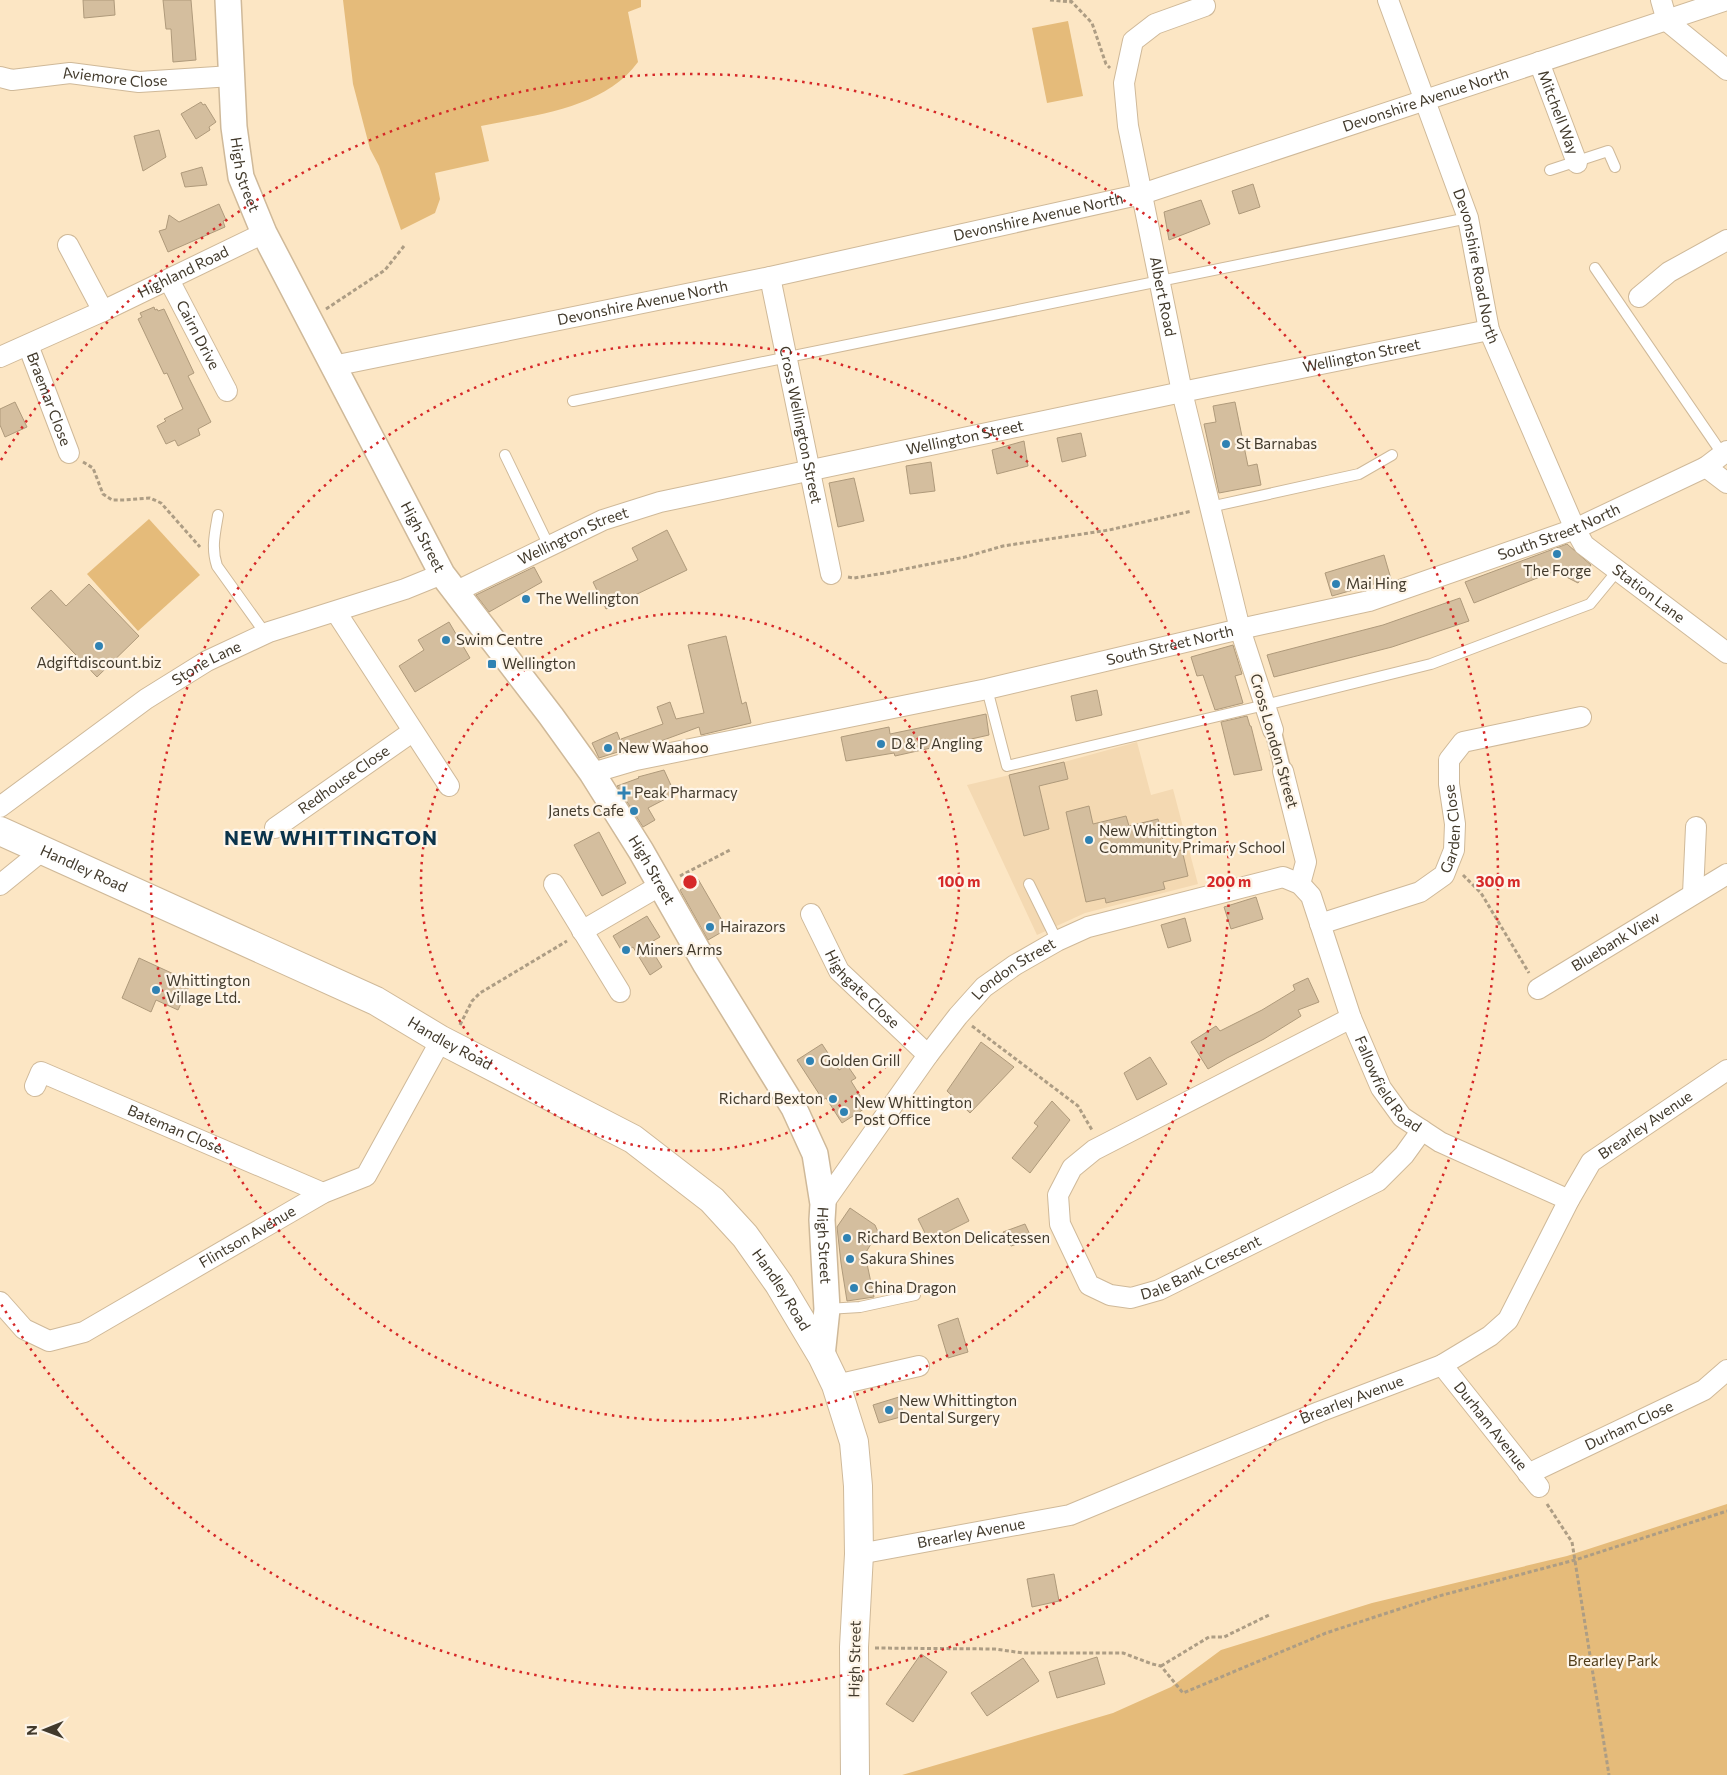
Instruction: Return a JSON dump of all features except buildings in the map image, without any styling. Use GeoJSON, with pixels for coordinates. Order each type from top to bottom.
{"type":"FeatureCollection","features":[{"type":"Feature","properties":{"kind":"main road","name":"Handley Road"},"geometry":{"type":"LineString","coordinates":[[0,831],[376,1001],[445,1042],[633,1139],[712,1200],[745,1236],[779,1284],[822,1356]]}},
{"type":"Feature","properties":{"kind":"main road","name":"High Street"},"geometry":{"type":"LineString","coordinates":[[822,1356],[836,1385],[854,1442],[858,1486],[859,1554],[854,1647],[854,1775]]}},
{"type":"Feature","properties":{"kind":"street","name":"High Street"},"geometry":{"type":"LineString","coordinates":[[228,0],[234,127],[241,178],[264,233],[308,320],[448,583],[551,716],[592,774],[638,846],[706,965],[794,1108],[815,1154],[823,1204],[822,1220],[827,1309],[822,1356]]}},
{"type":"Feature","properties":{"kind":"street","name":"Devonshire Road North"},"geometry":{"type":"LineString","coordinates":[[1388,0],[1468,218],[1489,330],[1576,529]]}},
{"type":"Feature","properties":{"kind":"street"},"geometry":{"type":"LineString","coordinates":[[1661,0],[1667,21],[1727,70]]}},
{"type":"Feature","properties":{"kind":"street","name":"Devonshire Avenue North"},"geometry":{"type":"LineString","coordinates":[[333,366],[770,277],[1142,194],[1727,0]]}},
{"type":"Feature","properties":{"kind":"street","name":"Albert Road"},"geometry":{"type":"LineString","coordinates":[[1205,6],[1155,24],[1133,42],[1124,83],[1128,126],[1182,392],[1240,628]]}},
{"type":"Feature","properties":{"kind":"street","name":"Mitchell Way"},"geometry":{"type":"LineString","coordinates":[[1539,62],[1576,163]]}},
{"type":"Feature","properties":{"kind":"street","name":"Aviemore Close"},"geometry":{"type":"LineString","coordinates":[[0,77],[12,80],[70,73],[138,82],[232,76]]}},
{"type":"Feature","properties":{"kind":"street","name":"Highland Road"},"geometry":{"type":"LineString","coordinates":[[0,357],[169,280],[264,233]]}},
{"type":"Feature","properties":{"kind":"street"},"geometry":{"type":"LineString","coordinates":[[1639,296],[1669,272],[1727,240]]}},
{"type":"Feature","properties":{"kind":"street"},"geometry":{"type":"LineString","coordinates":[[68,245],[103,311]]}},
{"type":"Feature","properties":{"kind":"street","name":"Cross Wellington Street"},"geometry":{"type":"LineString","coordinates":[[770,277],[788,357],[831,574]]}},
{"type":"Feature","properties":{"kind":"street","name":"Cairn Drive"},"geometry":{"type":"LineString","coordinates":[[169,280],[227,391]]}},
{"type":"Feature","properties":{"kind":"street","name":"Wellington Street"},"geometry":{"type":"LineString","coordinates":[[448,583],[549,546],[603,520],[660,502],[1182,392],[1489,330]]}},
{"type":"Feature","properties":{"kind":"street","name":"Braemar Close"},"geometry":{"type":"LineString","coordinates":[[28,345],[69,453]]}},
{"type":"Feature","properties":{"kind":"street","name":"South Street North"},"geometry":{"type":"LineString","coordinates":[[592,774],[636,760],[987,689],[1240,628],[1370,601],[1576,529],[1706,467],[1725,453]]}},
{"type":"Feature","properties":{"kind":"street"},"geometry":{"type":"LineString","coordinates":[[1706,467],[1727,483]]}},
{"type":"Feature","properties":{"kind":"street","name":"Station Lane"},"geometry":{"type":"LineString","coordinates":[[1576,529],[1584,544],[1727,653]]}},
{"type":"Feature","properties":{"kind":"street","name":"Stone Lane"},"geometry":{"type":"LineString","coordinates":[[0,807],[146,699],[206,661],[265,633],[405,589],[448,583]]}},
{"type":"Feature","properties":{"kind":"street"},"geometry":{"type":"LineString","coordinates":[[336,612],[412,732],[449,786]]}},
{"type":"Feature","properties":{"kind":"street","name":"Cross London Street"},"geometry":{"type":"LineString","coordinates":[[1240,628],[1273,730],[1306,862],[1300,884]]}},
{"type":"Feature","properties":{"kind":"street","name":"Garden Close"},"geometry":{"type":"LineString","coordinates":[[1320,924],[1420,892],[1444,875],[1454,850],[1455,824],[1449,784],[1449,760],[1463,742],[1581,717]]}},
{"type":"Feature","properties":{"kind":"street","name":"Redhouse Close"},"geometry":{"type":"LineString","coordinates":[[275,828],[412,732]]}},
{"type":"Feature","properties":{"kind":"street"},"geometry":{"type":"LineString","coordinates":[[1693,894],[1696,827]]}},
{"type":"Feature","properties":{"kind":"street"},"geometry":{"type":"LineString","coordinates":[[0,885],[43,850]]}},
{"type":"Feature","properties":{"kind":"street","name":"Bluebank View"},"geometry":{"type":"LineString","coordinates":[[1538,989],[1727,874]]}},
{"type":"Feature","properties":{"kind":"street","name":"London Street"},"geometry":{"type":"LineString","coordinates":[[823,1204],[928,1054],[958,1016],[984,987],[1015,965],[1057,941],[1088,927],[1283,877],[1300,884]]}},
{"type":"Feature","properties":{"kind":"street"},"geometry":{"type":"LineString","coordinates":[[554,884],[620,992]]}},
{"type":"Feature","properties":{"kind":"street","name":"Fallowfield Road"},"geometry":{"type":"LineString","coordinates":[[1300,884],[1311,896],[1351,1018],[1381,1088],[1402,1117],[1440,1142],[1569,1200]]}},
{"type":"Feature","properties":{"kind":"street"},"geometry":{"type":"LineString","coordinates":[[582,931],[661,886]]}},
{"type":"Feature","properties":{"kind":"street","name":"Highgate Close"},"geometry":{"type":"LineString","coordinates":[[811,914],[839,971],[928,1054]]}},
{"type":"Feature","properties":{"kind":"street","name":"Dale Bank Crescent"},"geometry":{"type":"LineString","coordinates":[[1351,1018],[1101,1146],[1072,1168],[1058,1195],[1060,1224],[1089,1285],[1110,1295],[1131,1298],[1159,1290],[1378,1181],[1404,1155],[1422,1130]]}},
{"type":"Feature","properties":{"kind":"street","name":"Flintson Avenue"},"geometry":{"type":"LineString","coordinates":[[0,1302],[24,1329],[49,1341],[84,1332],[323,1192],[366,1176],[445,1042]]}},
{"type":"Feature","properties":{"kind":"street","name":"Brearley Avenue"},"geometry":{"type":"LineString","coordinates":[[859,1554],[1070,1515],[1319,1412],[1442,1365],[1490,1336],[1508,1320],[1569,1200],[1591,1162],[1727,1070]]}},
{"type":"Feature","properties":{"kind":"street","name":"Bateman Close"},"geometry":{"type":"LineString","coordinates":[[35,1086],[41,1072],[323,1192]]}},
{"type":"Feature","properties":{"kind":"street","name":"Durham Avenue"},"geometry":{"type":"LineString","coordinates":[[1442,1365],[1534,1480]]}},
{"type":"Feature","properties":{"kind":"street"},"geometry":{"type":"LineString","coordinates":[[836,1385],[918,1366]]}},
{"type":"Feature","properties":{"kind":"street","name":"Durham Close"},"geometry":{"type":"LineString","coordinates":[[1534,1480],[1704,1390],[1727,1370]]}},
{"type":"Feature","properties":{"kind":"lane"},"geometry":{"type":"LineString","coordinates":[[1550,170],[1608,151],[1615,167]]}},
{"type":"Feature","properties":{"kind":"lane"},"geometry":{"type":"LineString","coordinates":[[573,401],[1468,218]]}},
{"type":"Feature","properties":{"kind":"lane"},"geometry":{"type":"LineString","coordinates":[[1595,268],[1725,453]]}},
{"type":"Feature","properties":{"kind":"lane"},"geometry":{"type":"LineString","coordinates":[[505,455],[549,546]]}},
{"type":"Feature","properties":{"kind":"lane"},"geometry":{"type":"LineString","coordinates":[[1210,507],[1359,474],[1392,455]]}},
{"type":"Feature","properties":{"kind":"lane"},"geometry":{"type":"LineString","coordinates":[[218,515],[213,544],[217,566],[265,633]]}},
{"type":"Feature","properties":{"kind":"lane"},"geometry":{"type":"LineString","coordinates":[[987,689],[1007,766],[1430,664],[1590,604],[1618,570]]}},
{"type":"Feature","properties":{"kind":"lane"},"geometry":{"type":"LineString","coordinates":[[1029,884],[1057,941]]}},
{"type":"Feature","properties":{"kind":"lane"},"geometry":{"type":"LineString","coordinates":[[827,1309],[860,1307],[915,1295]]}},
{"type":"Feature","properties":{"kind":"path"},"geometry":{"type":"LineString","coordinates":[[1050,0],[1071,1],[1092,24],[1106,64],[1124,83]]}},
{"type":"Feature","properties":{"kind":"path"},"geometry":{"type":"LineString","coordinates":[[308,320],[385,270],[404,246]]}},
{"type":"Feature","properties":{"kind":"path"},"geometry":{"type":"LineString","coordinates":[[69,453],[93,468],[103,494],[112,500],[150,498],[161,503],[202,552]]}},
{"type":"Feature","properties":{"kind":"path"},"geometry":{"type":"LineString","coordinates":[[831,574],[854,578],[886,573],[965,557],[1003,546],[1109,530],[1210,507]]}},
{"type":"Feature","properties":{"kind":"path"},"geometry":{"type":"LineString","coordinates":[[661,886],[730,850]]}},
{"type":"Feature","properties":{"kind":"path"},"geometry":{"type":"LineString","coordinates":[[1450,861],[1481,893],[1538,989]]}},
{"type":"Feature","properties":{"kind":"path"},"geometry":{"type":"LineString","coordinates":[[445,1042],[472,1001],[480,994],[582,931]]}},
{"type":"Feature","properties":{"kind":"path"},"geometry":{"type":"LineString","coordinates":[[958,1016],[1078,1106],[1101,1146]]}},
{"type":"Feature","properties":{"kind":"path"},"geometry":{"type":"LineString","coordinates":[[1534,1480],[1548,1508],[1572,1542],[1609,1775]]}},
{"type":"Feature","properties":{"kind":"path"},"geometry":{"type":"LineString","coordinates":[[854,1647],[995,1649],[1023,1654],[1123,1653],[1161,1666],[1183,1693],[1326,1633],[1439,1596],[1575,1560],[1727,1511]]}},
{"type":"Feature","properties":{"kind":"path"},"geometry":{"type":"LineString","coordinates":[[1161,1666],[1209,1637],[1224,1637],[1271,1614]]}},
{"type":"Feature","properties":{"kind":"shaded area","name":"New Whittington Community Primary School"},"geometry":{"type":"Polygon","coordinates":[[[1137,742],[1151,795],[1173,789],[1198,884],[1085,913],[1037,935],[967,785],[1137,742]]]}},
{"type":"Feature","properties":{"kind":"green space"},"geometry":{"type":"Polygon","coordinates":[[[343,0],[641,0],[641,7],[628,12],[638,62],[624,78],[607,90],[587,100],[567,108],[481,126],[489,161],[435,173],[440,199],[435,213],[401,230],[379,166],[370,149],[353,84],[343,0]]]}},
{"type":"Feature","properties":{"kind":"green space"},"geometry":{"type":"Polygon","coordinates":[[[1068,21],[1083,96],[1047,103],[1032,28],[1068,21]]]}},
{"type":"Feature","properties":{"kind":"green space"},"geometry":{"type":"Polygon","coordinates":[[[149,519],[200,575],[138,631],[87,574],[149,519]]]}},
{"type":"Feature","properties":{"kind":"green space","name":"Brearley Park"},"geometry":{"type":"Polygon","coordinates":[[[1727,1504],[1727,1775],[902,1775],[1113,1713],[1171,1687],[1221,1650],[1372,1603],[1567,1556],[1727,1504]]]}},
{"type":"Feature","properties":{"kind":"place","name":"St Barnabas"},"geometry":{"type":"Point","coordinates":[1226,444]}},
{"type":"Feature","properties":{"kind":"place","name":"The Forge"},"geometry":{"type":"Point","coordinates":[1557,554]}},
{"type":"Feature","properties":{"kind":"place","name":"Mai Hing"},"geometry":{"type":"Point","coordinates":[1336,584]}},
{"type":"Feature","properties":{"kind":"place","name":"The Wellington"},"geometry":{"type":"Point","coordinates":[526,599]}},
{"type":"Feature","properties":{"kind":"place","name":"Swim Centre"},"geometry":{"type":"Point","coordinates":[446,640]}},
{"type":"Feature","properties":{"kind":"place","name":"Adgiftdiscount.biz"},"geometry":{"type":"Point","coordinates":[99,646]}},
{"type":"Feature","properties":{"kind":"place","name":"Wellington"},"geometry":{"type":"Point","coordinates":[492,664]}},
{"type":"Feature","properties":{"kind":"place","name":"D & P Angling"},"geometry":{"type":"Point","coordinates":[881,744]}},
{"type":"Feature","properties":{"kind":"place","name":"New Waahoo"},"geometry":{"type":"Point","coordinates":[608,748]}},
{"type":"Feature","properties":{"kind":"place","name":"Peak Pharmacy"},"geometry":{"type":"Point","coordinates":[624,793]}},
{"type":"Feature","properties":{"kind":"place","name":"Janets Cafe"},"geometry":{"type":"Point","coordinates":[634,811]}},
{"type":"Feature","properties":{"kind":"place","name":"New Whittington Community Primary School"},"geometry":{"type":"Point","coordinates":[1089,840]}},
{"type":"Feature","properties":{"kind":"place","name":"Hairazors"},"geometry":{"type":"Point","coordinates":[710,927]}},
{"type":"Feature","properties":{"kind":"place","name":"Miners Arms"},"geometry":{"type":"Point","coordinates":[626,950]}},
{"type":"Feature","properties":{"kind":"place","name":"Whittington Village Ltd."},"geometry":{"type":"Point","coordinates":[156,990]}},
{"type":"Feature","properties":{"kind":"place","name":"Golden Grill"},"geometry":{"type":"Point","coordinates":[810,1061]}},
{"type":"Feature","properties":{"kind":"place","name":"Richard Bexton"},"geometry":{"type":"Point","coordinates":[833,1099]}},
{"type":"Feature","properties":{"kind":"place","name":"New Whittington Post Office"},"geometry":{"type":"Point","coordinates":[844,1112]}},
{"type":"Feature","properties":{"kind":"place","name":"Richard Bexton Delicatessen"},"geometry":{"type":"Point","coordinates":[847,1238]}},
{"type":"Feature","properties":{"kind":"place","name":"Sakura Shines"},"geometry":{"type":"Point","coordinates":[850,1259]}},
{"type":"Feature","properties":{"kind":"place","name":"China Dragon"},"geometry":{"type":"Point","coordinates":[854,1288]}},
{"type":"Feature","properties":{"kind":"place","name":"New Whittington Dental Surgery"},"geometry":{"type":"Point","coordinates":[889,1410]}},
{"type":"Feature","properties":{"kind":"district","name":"NEW WHITTINGTON"},"geometry":{"type":"Point","coordinates":[331,838]}}]}
